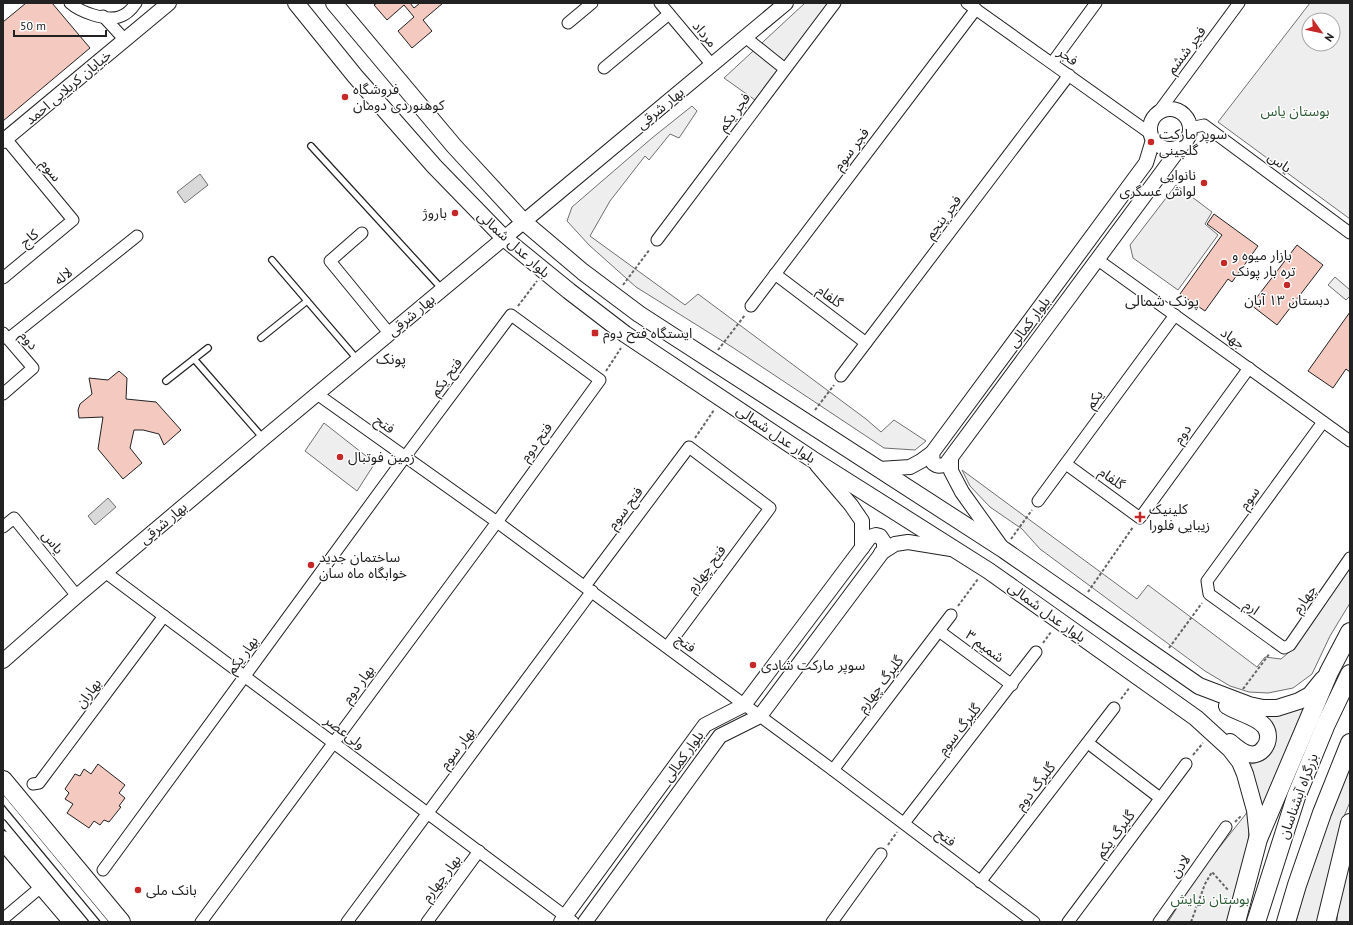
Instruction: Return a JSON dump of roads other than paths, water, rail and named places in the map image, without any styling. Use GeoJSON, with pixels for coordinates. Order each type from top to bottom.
{"type":"FeatureCollection","features":[{"type":"Feature","properties":{"kind":"highway"},"geometry":{"type":"LineString","coordinates":[[1236,922],[1258,839],[1329,672],[1350,632]]}},
{"type":"Feature","properties":{"kind":"highway","name":"بزرگراه آبشناسان"},"geometry":{"type":"LineString","coordinates":[[1256,922],[1296,797],[1326,724],[1350,674]]}},
{"type":"Feature","properties":{"kind":"highway","name":"بزرگراه آبشناسان"},"geometry":{"type":"LineString","coordinates":[[1286,922],[1322,813],[1350,743]]}},
{"type":"Feature","properties":{"kind":"highway"},"geometry":{"type":"LineString","coordinates":[[3,780],[121,922]]}},
{"type":"Feature","properties":{"kind":"highway"},"geometry":{"type":"LineString","coordinates":[[1326,922],[1350,823]]}},
{"type":"Feature","properties":{"kind":"highway"},"geometry":{"type":"LineString","coordinates":[[3,840],[73,922]]}},
{"type":"Feature","properties":{"kind":"main road","name":"بلوار عدل شمالی"},"geometry":{"type":"LineString","coordinates":[[296,3],[354,76],[434,166],[504,238],[544,272],[629,337],[812,459],[986,569],[1196,718],[1230,749],[1240,762],[1255,810],[1258,839]]}},
{"type":"Feature","properties":{"kind":"main road","name":"بلوار عدل شمالی"},"geometry":{"type":"LineString","coordinates":[[334,3],[454,146],[524,222],[584,272],[639,314],[1004,550],[1199,686],[1235,700],[1263,708],[1277,708],[1299,701],[1310,695],[1329,672]]}},
{"type":"Feature","properties":{"kind":"main road"},"geometry":{"type":"LineString","coordinates":[[1196,718],[1246,753],[1259,753],[1266,746],[1269,739],[1265,726],[1258,721],[1232,709],[1199,686]]}},
{"type":"Feature","properties":{"kind":"street"},"geometry":{"type":"LineString","coordinates":[[70,3],[85,12],[103,16],[119,17],[129,11],[136,3]]}},
{"type":"Feature","properties":{"kind":"street","name":"خیابان کربلایی احمد"},"geometry":{"type":"LineString","coordinates":[[5,140],[169,3]]}},
{"type":"Feature","properties":{"kind":"street"},"geometry":{"type":"LineString","coordinates":[[568,23],[592,3]]}},
{"type":"Feature","properties":{"kind":"street","name":"مرداد"},"geometry":{"type":"LineString","coordinates":[[660,3],[712,65]]}},
{"type":"Feature","properties":{"kind":"street","name":"فجر یکم"},"geometry":{"type":"LineString","coordinates":[[657,240],[835,3]]}},
{"type":"Feature","properties":{"kind":"street"},"geometry":{"type":"LineString","coordinates":[[1052,63],[1096,3]]}},
{"type":"Feature","properties":{"kind":"street","name":"فجر ششم"},"geometry":{"type":"LineString","coordinates":[[1156,114],[1239,3]]}},
{"type":"Feature","properties":{"kind":"street","name":"بهار شرقی"},"geometry":{"type":"LineString","coordinates":[[3,661],[263,438],[712,65],[745,37],[778,5]]}},
{"type":"Feature","properties":{"kind":"street","name":"فجر"},"geometry":{"type":"LineString","coordinates":[[971,6],[1052,63],[1152,137]]}},
{"type":"Feature","properties":{"kind":"street","name":"فجر سوم"},"geometry":{"type":"LineString","coordinates":[[751,306],[971,6]]}},
{"type":"Feature","properties":{"kind":"street"},"geometry":{"type":"LineString","coordinates":[[604,68],[669,14]]}},
{"type":"Feature","properties":{"kind":"street"},"geometry":{"type":"LineString","coordinates":[[103,16],[125,40]]}},
{"type":"Feature","properties":{"kind":"street"},"geometry":{"type":"LineString","coordinates":[[745,37],[785,69]]}},
{"type":"Feature","properties":{"kind":"street","name":"فجر پنجم"},"geometry":{"type":"LineString","coordinates":[[841,376],[1068,75]]}},
{"type":"Feature","properties":{"kind":"street"},"geometry":{"type":"LineString","coordinates":[[1168,109],[1180,112],[1185,116],[1190,128],[1189,134],[1182,145],[1170,149],[1163,148],[1158,145],[1152,137],[1151,123],[1156,114],[1168,109]]}},
{"type":"Feature","properties":{"kind":"street","name":"یاس"},"geometry":{"type":"LineString","coordinates":[[1190,128],[1204,125],[1350,233]]}},
{"type":"Feature","properties":{"kind":"street","name":"بلوار کمالی"},"geometry":{"type":"LineString","coordinates":[[879,469],[910,467],[932,453],[1146,163],[1152,137]]}},
{"type":"Feature","properties":{"kind":"street","name":"سوم"},"geometry":{"type":"LineString","coordinates":[[5,140],[73,220]]}},
{"type":"Feature","properties":{"kind":"street","name":"بلوار کمالی"},"geometry":{"type":"LineString","coordinates":[[949,461],[1182,145]]}},
{"type":"Feature","properties":{"kind":"street","name":"کاج"},"geometry":{"type":"LineString","coordinates":[[3,278],[73,220]]}},
{"type":"Feature","properties":{"kind":"street"},"geometry":{"type":"LineString","coordinates":[[362,233],[330,261],[389,333]]}},
{"type":"Feature","properties":{"kind":"street","name":"لاله"},"geometry":{"type":"LineString","coordinates":[[6,336],[137,236]]}},
{"type":"Feature","properties":{"kind":"street","name":"جهاد"},"geometry":{"type":"LineString","coordinates":[[1098,260],[1350,441]]}},
{"type":"Feature","properties":{"kind":"street","name":"گلفام"},"geometry":{"type":"LineString","coordinates":[[775,274],[866,342]]}},
{"type":"Feature","properties":{"kind":"street","name":"فتح دوم"},"geometry":{"type":"LineString","coordinates":[[497,522],[600,380],[511,315]]}},
{"type":"Feature","properties":{"kind":"street","name":"فتح یکم"},"geometry":{"type":"LineString","coordinates":[[405,457],[511,315]]}},
{"type":"Feature","properties":{"kind":"street","name":"یکم"},"geometry":{"type":"LineString","coordinates":[[1038,501],[1175,315]]}},
{"type":"Feature","properties":{"kind":"street","name":"دوم"},"geometry":{"type":"LineString","coordinates":[[3,394],[33,368],[6,336]]}},
{"type":"Feature","properties":{"kind":"street","name":"دوم"},"geometry":{"type":"LineString","coordinates":[[1140,518],[1249,368]]}},
{"type":"Feature","properties":{"kind":"street","name":"فتح"},"geometry":{"type":"LineString","coordinates":[[317,394],[497,522],[833,770],[980,882],[1021,918],[1034,922]]}},
{"type":"Feature","properties":{"kind":"street","name":"سوم"},"geometry":{"type":"LineString","coordinates":[[1209,594],[1207,580],[1323,422]]}},
{"type":"Feature","properties":{"kind":"street","name":"فتح سوم"},"geometry":{"type":"LineString","coordinates":[[588,589],[689,447],[770,508]]}},
{"type":"Feature","properties":{"kind":"street"},"geometry":{"type":"LineString","coordinates":[[932,453],[933,463],[936,466],[940,466],[949,461],[951,471],[962,492],[1004,550]]}},
{"type":"Feature","properties":{"kind":"street","name":"بهار یکم"},"geometry":{"type":"LineString","coordinates":[[103,870],[405,457]]}},
{"type":"Feature","properties":{"kind":"street"},"geometry":{"type":"LineString","coordinates":[[812,459],[851,505],[862,521],[866,542],[876,535],[883,539],[884,542],[882,552]]}},
{"type":"Feature","properties":{"kind":"street","name":"گلفام"},"geometry":{"type":"LineString","coordinates":[[1066,464],[1140,518]]}},
{"type":"Feature","properties":{"kind":"street","name":"فتح چهارم"},"geometry":{"type":"LineString","coordinates":[[666,647],[770,508]]}},
{"type":"Feature","properties":{"kind":"street","name":"یاس"},"geometry":{"type":"LineString","coordinates":[[3,527],[14,518],[77,596]]}},
{"type":"Feature","properties":{"kind":"street","name":"بهار دوم"},"geometry":{"type":"LineString","coordinates":[[201,922],[497,522]]}},
{"type":"Feature","properties":{"kind":"street","name":"بلوار کمالی"},"geometry":{"type":"LineString","coordinates":[[567,920],[705,725],[744,705],[866,542]]}},
{"type":"Feature","properties":{"kind":"street","name":"بلوار کمالی"},"geometry":{"type":"LineString","coordinates":[[585,922],[720,736],[760,716],[882,552],[895,544],[908,542],[956,550]]}},
{"type":"Feature","properties":{"kind":"street","name":"چهارم"},"geometry":{"type":"LineString","coordinates":[[1277,644],[1284,648],[1290,645],[1350,558]]}},
{"type":"Feature","properties":{"kind":"street","name":"ولی‌عصر"},"geometry":{"type":"LineString","coordinates":[[106,572],[428,813],[567,920]]}},
{"type":"Feature","properties":{"kind":"street","name":"بهار سوم"},"geometry":{"type":"LineString","coordinates":[[347,922],[428,813],[588,589]]}},
{"type":"Feature","properties":{"kind":"street","name":"ارم"},"geometry":{"type":"LineString","coordinates":[[1209,594],[1277,644]]}},
{"type":"Feature","properties":{"kind":"street","name":"گلبرگ چهارم"},"geometry":{"type":"LineString","coordinates":[[833,770],[951,615]]}},
{"type":"Feature","properties":{"kind":"street","name":"بهاران"},"geometry":{"type":"LineString","coordinates":[[33,784],[39,783],[164,616]]}},
{"type":"Feature","properties":{"kind":"street","name":"شمیم ۳"},"geometry":{"type":"LineString","coordinates":[[939,631],[1012,685]]}},
{"type":"Feature","properties":{"kind":"street","name":"گلبرگ سوم"},"geometry":{"type":"LineString","coordinates":[[904,823],[1036,652]]}},
{"type":"Feature","properties":{"kind":"street","name":"گلبرگ دوم"},"geometry":{"type":"LineString","coordinates":[[980,882],[1114,708]]}},
{"type":"Feature","properties":{"kind":"street"},"geometry":{"type":"LineString","coordinates":[[1088,743],[1160,798]]}},
{"type":"Feature","properties":{"kind":"street","name":"گلبرگ یکم"},"geometry":{"type":"LineString","coordinates":[[1068,922],[1186,764]]}},
{"type":"Feature","properties":{"kind":"street","name":"لادن"},"geometry":{"type":"LineString","coordinates":[[1159,922],[1226,827]]}},
{"type":"Feature","properties":{"kind":"street","name":"بهار چهارم"},"geometry":{"type":"LineString","coordinates":[[427,922],[479,852]]}},
{"type":"Feature","properties":{"kind":"street"},"geometry":{"type":"LineString","coordinates":[[832,922],[881,854]]}},
{"type":"Feature","properties":{"kind":"street"},"geometry":{"type":"LineString","coordinates":[[1334,922],[1335,884]]}},
{"type":"Feature","properties":{"kind":"street"},"geometry":{"type":"LineString","coordinates":[[3,919],[42,886]]}},
{"type":"Feature","properties":{"kind":"lane"},"geometry":{"type":"LineString","coordinates":[[311,146],[442,289]]}},
{"type":"Feature","properties":{"kind":"lane"},"geometry":{"type":"LineString","coordinates":[[272,260],[357,360]]}},
{"type":"Feature","properties":{"kind":"lane"},"geometry":{"type":"LineString","coordinates":[[262,338],[307,301]]}},
{"type":"Feature","properties":{"kind":"lane"},"geometry":{"type":"LineString","coordinates":[[166,382],[208,348]]}},
{"type":"Feature","properties":{"kind":"lane"},"geometry":{"type":"LineString","coordinates":[[194,360],[263,438]]}},
{"type":"Feature","properties":{"kind":"lane"},"geometry":{"type":"LineString","coordinates":[[3,799],[105,922]]}},
{"type":"Feature","properties":{"kind":"lane"},"geometry":{"type":"LineString","coordinates":[[3,823],[85,922]]}},
{"type":"Feature","properties":{"kind":"place","name":"فروشگاه کوهنوردی دومان"},"geometry":{"type":"Point","coordinates":[345,97]}},
{"type":"Feature","properties":{"kind":"place","name":"سوپر مارکت گلچینی"},"geometry":{"type":"Point","coordinates":[1151,142]}},
{"type":"Feature","properties":{"kind":"place","name":"نانوایی لواش عسگری"},"geometry":{"type":"Point","coordinates":[1204,183]}},
{"type":"Feature","properties":{"kind":"place","name":"باروژ"},"geometry":{"type":"Point","coordinates":[455,213]}},
{"type":"Feature","properties":{"kind":"place","name":"بازار ميوه و تره بار پونک"},"geometry":{"type":"Point","coordinates":[1224,263]}},
{"type":"Feature","properties":{"kind":"place","name":"دبستان ۱۳ آبان"},"geometry":{"type":"Point","coordinates":[1287,285]}},
{"type":"Feature","properties":{"kind":"place","name":"ایستگاه فتح دوم"},"geometry":{"type":"Point","coordinates":[595,333]}},
{"type":"Feature","properties":{"kind":"place","name":"زمین فوتبال"},"geometry":{"type":"Point","coordinates":[340,457]}},
{"type":"Feature","properties":{"kind":"place","name":"کلینیک زیبایی فلورا"},"geometry":{"type":"Point","coordinates":[1140,517]}},
{"type":"Feature","properties":{"kind":"place","name":"ساختمان جدید خوابگاه ماه سان"},"geometry":{"type":"Point","coordinates":[311,565]}},
{"type":"Feature","properties":{"kind":"place","name":"سوپر مارکت شادی"},"geometry":{"type":"Point","coordinates":[753,665]}},
{"type":"Feature","properties":{"kind":"place","name":"بانک ملی"},"geometry":{"type":"Point","coordinates":[138,890]}},
{"type":"Feature","properties":{"kind":"district","name":"پونک شمالی"},"geometry":{"type":"Point","coordinates":[1162,301]}},
{"type":"Feature","properties":{"kind":"district","name":"پونک"},"geometry":{"type":"Point","coordinates":[391,359]}},
{"type":"Feature","properties":{"kind":"park label","name":"بوستان یاس"},"geometry":{"type":"Point","coordinates":[1295,111]}},
{"type":"Feature","properties":{"kind":"park label","name":"بوستان نیایش"},"geometry":{"type":"Point","coordinates":[1210,899]}}]}
